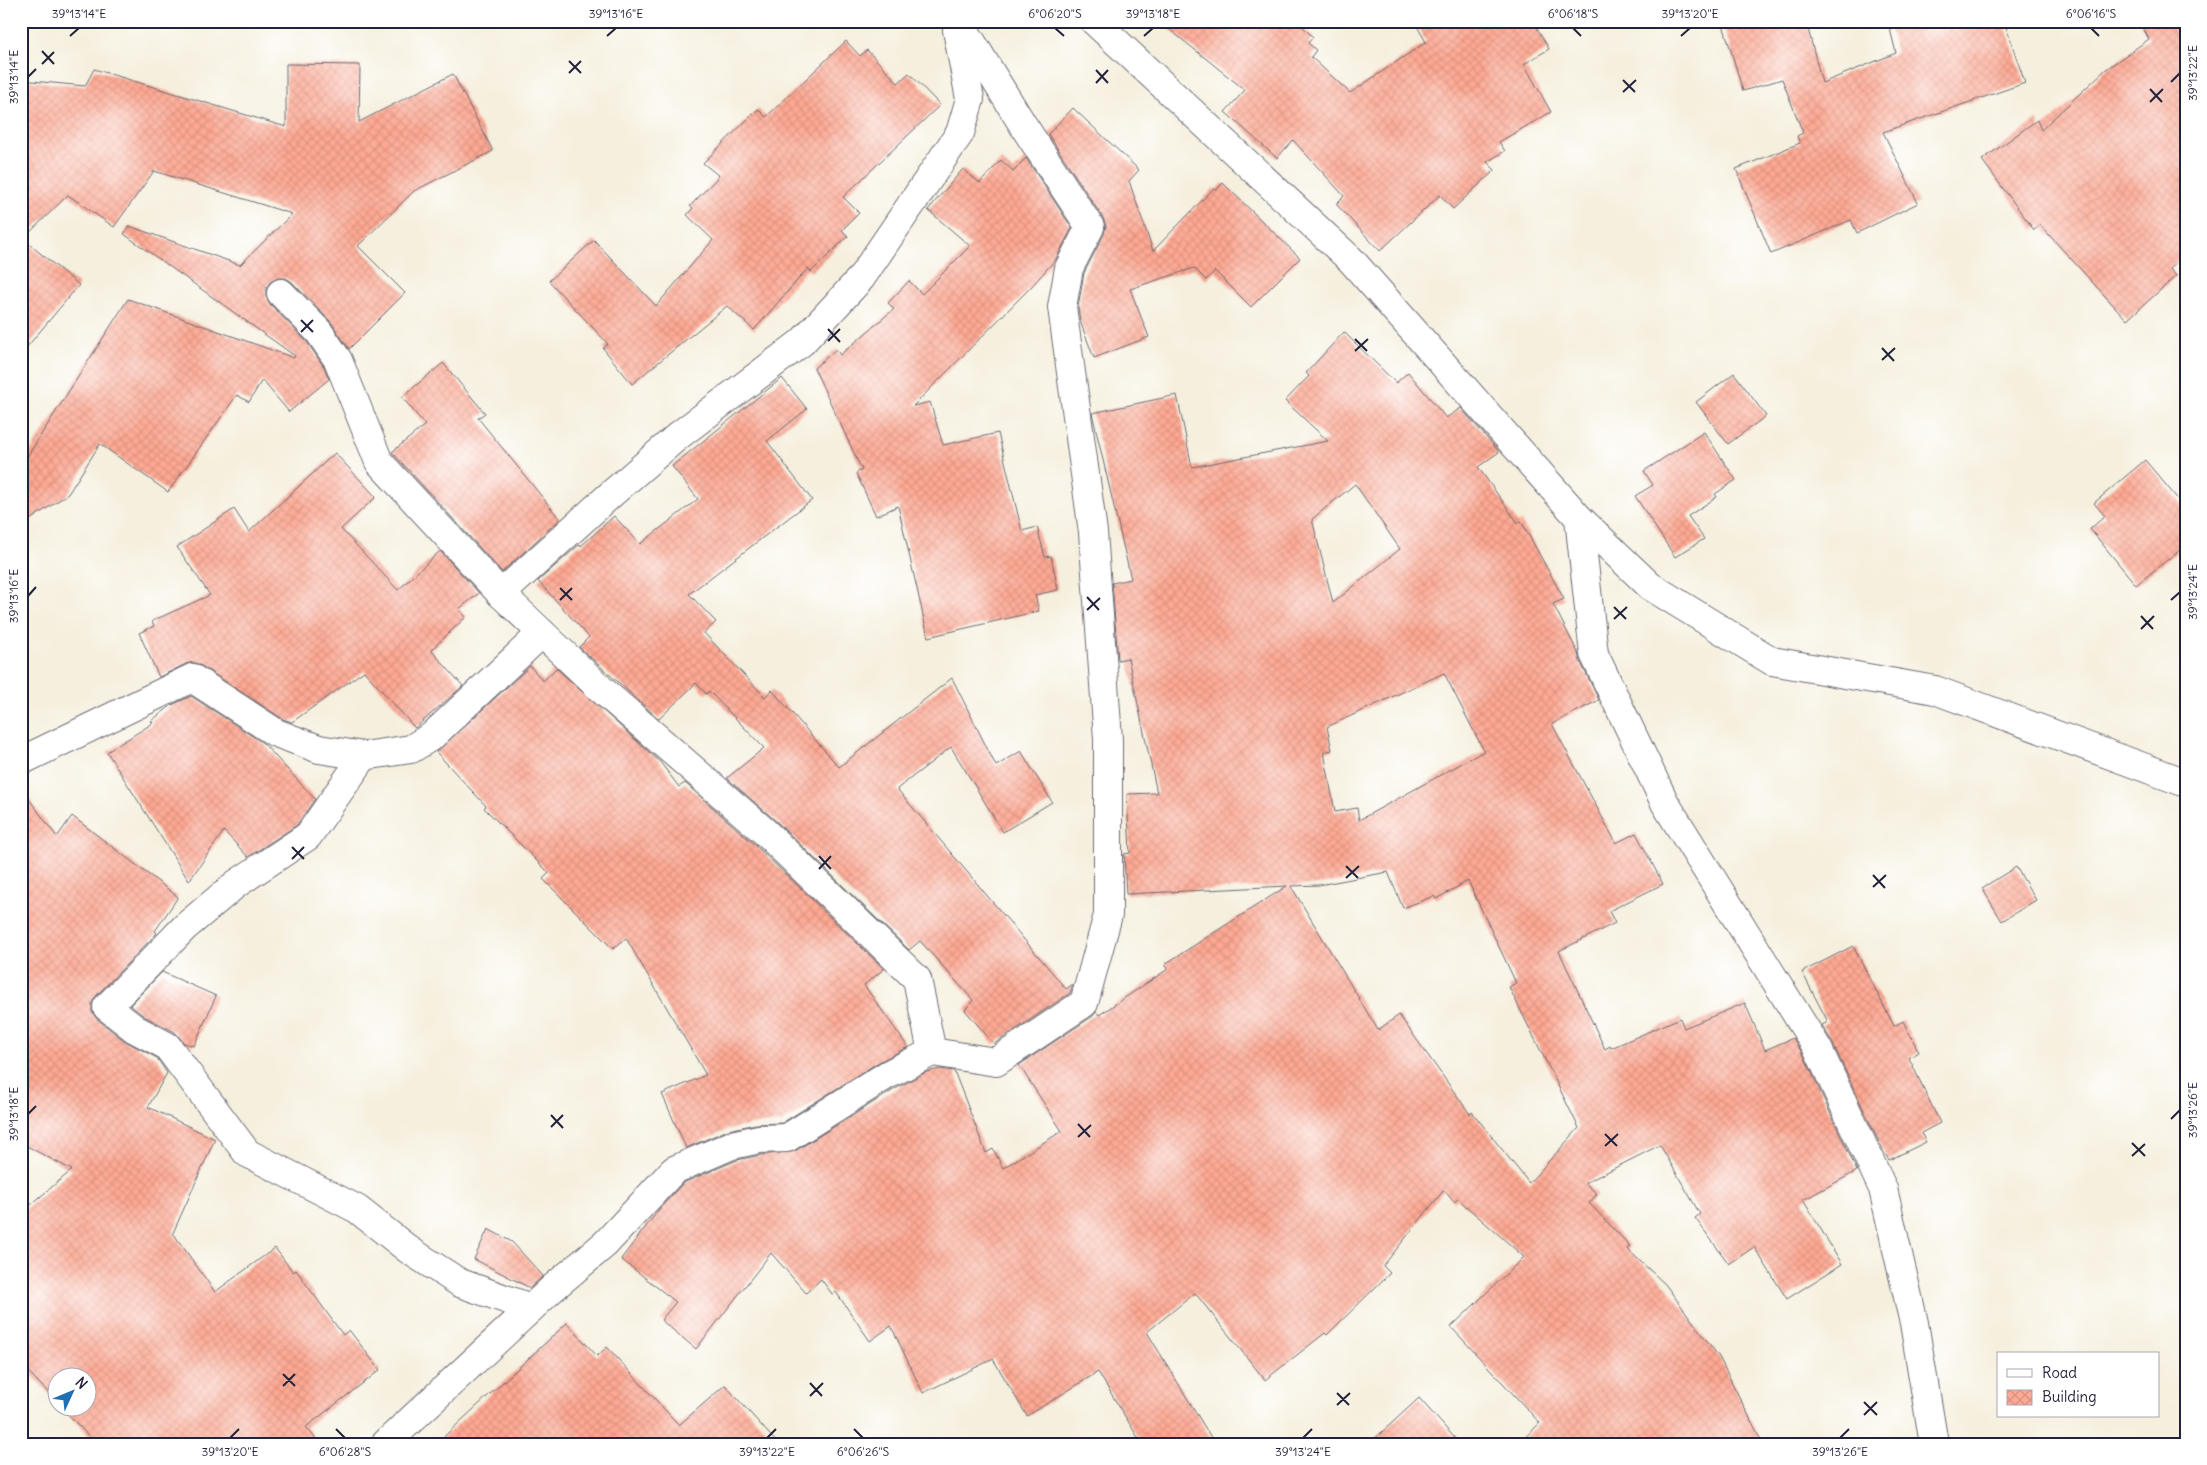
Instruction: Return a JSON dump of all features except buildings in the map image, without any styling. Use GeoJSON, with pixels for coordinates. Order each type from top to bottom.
{"type":"FeatureCollection","features":[{"type":"Feature","properties":{"kind":"street"},"geometry":{"type":"LineString","coordinates":[[501,594],[678,436],[802,342],[862,278],[960,133],[970,99],[956,21]]}},
{"type":"Feature","properties":{"kind":"street"},"geometry":{"type":"LineString","coordinates":[[385,1444],[531,1308],[605,1244],[674,1170],[732,1145],[759,1139],[787,1138],[887,1075],[932,1052],[996,1062],[1084,1003],[1108,915],[1108,740],[1093,532],[1062,307],[1069,268],[1090,227],[1022,125],[959,21]]}},
{"type":"Feature","properties":{"kind":"street"},"geometry":{"type":"LineString","coordinates":[[1094,21],[1352,260],[1579,518],[1650,586],[1772,661],[1935,690],[2186,783]]}},
{"type":"Feature","properties":{"kind":"street"},"geometry":{"type":"LineString","coordinates":[[281,293],[319,332],[338,360],[379,462],[501,594],[602,690],[765,832],[917,980],[932,1052]]}},
{"type":"Feature","properties":{"kind":"street"},"geometry":{"type":"LineString","coordinates":[[1579,518],[1594,654],[1665,803],[1818,1049],[1883,1190],[1914,1323],[1934,1444]]}},
{"type":"Feature","properties":{"kind":"street"},"geometry":{"type":"LineString","coordinates":[[21,762],[192,678],[276,733],[319,750],[364,756],[411,749],[432,736],[542,633]]}},
{"type":"Feature","properties":{"kind":"street"},"geometry":{"type":"LineString","coordinates":[[364,756],[308,836],[228,890],[185,927],[107,1007],[136,1029],[168,1046],[247,1153],[357,1209],[409,1250],[460,1282],[531,1308]]}}]}
